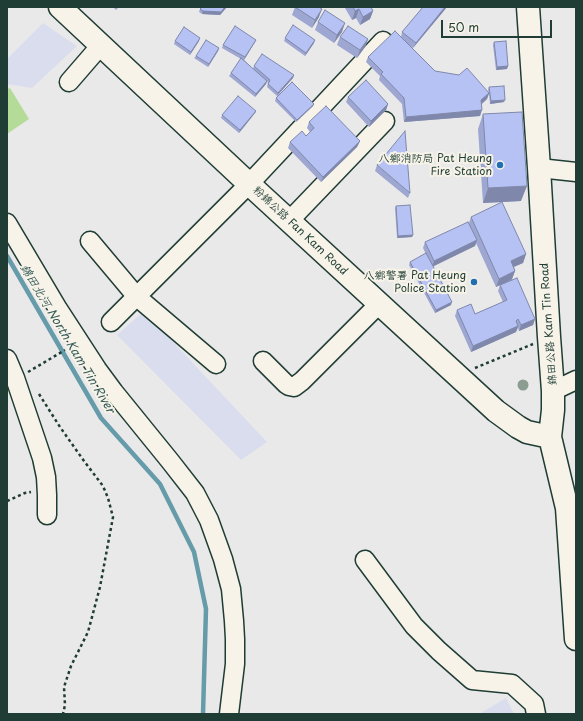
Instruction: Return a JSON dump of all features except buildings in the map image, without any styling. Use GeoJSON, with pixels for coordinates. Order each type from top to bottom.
{"type":"FeatureCollection","features":[{"type":"Feature","properties":{"kind":"main road","name":"粉錦公路 Fan Kam Road"},"geometry":{"type":"LineString","coordinates":[[60,7],[249,184],[496,411],[527,432],[550,437]]}},
{"type":"Feature","properties":{"kind":"main road","name":"錦田公路 Kam Tin Road"},"geometry":{"type":"LineString","coordinates":[[528,7],[553,391],[553,410],[550,437],[570,497],[567,508],[576,639]]}},
{"type":"Feature","properties":{"kind":"street"},"geometry":{"type":"LineString","coordinates":[[111,322],[249,184],[383,41]]}},
{"type":"Feature","properties":{"kind":"street"},"geometry":{"type":"LineString","coordinates":[[69,82],[101,45]]}},
{"type":"Feature","properties":{"kind":"street"},"geometry":{"type":"LineString","coordinates":[[289,221],[386,121]]}},
{"type":"Feature","properties":{"kind":"street"},"geometry":{"type":"LineString","coordinates":[[539,168],[576,172]]}},
{"type":"Feature","properties":{"kind":"street"},"geometry":{"type":"LineString","coordinates":[[7,223],[58,309],[97,369],[195,493],[209,520],[224,559],[231,589],[235,639],[235,664],[229,714]]}},
{"type":"Feature","properties":{"kind":"street"},"geometry":{"type":"LineString","coordinates":[[90,240],[137,297],[216,364]]}},
{"type":"Feature","properties":{"kind":"street"},"geometry":{"type":"LineString","coordinates":[[264,361],[286,384],[294,387],[302,381],[379,304]]}},
{"type":"Feature","properties":{"kind":"street"},"geometry":{"type":"LineString","coordinates":[[7,359],[15,378],[42,458],[46,477],[47,514]]}},
{"type":"Feature","properties":{"kind":"street"},"geometry":{"type":"LineString","coordinates":[[553,391],[576,380]]}},
{"type":"Feature","properties":{"kind":"street"},"geometry":{"type":"LineString","coordinates":[[365,560],[414,626],[439,651],[472,680],[512,684],[534,704],[536,714]]}},
{"type":"Feature","properties":{"kind":"path"},"geometry":{"type":"LineString","coordinates":[[474,369],[540,342]]}},
{"type":"Feature","properties":{"kind":"path"},"geometry":{"type":"LineString","coordinates":[[27,373],[66,350]]}},
{"type":"Feature","properties":{"kind":"path"},"geometry":{"type":"LineString","coordinates":[[38,391],[64,432],[103,486],[113,517],[100,587],[88,632],[71,666],[64,687],[65,705],[63,714]]}},
{"type":"Feature","properties":{"kind":"path"},"geometry":{"type":"LineString","coordinates":[[7,501],[25,493],[47,490]]}},
{"type":"Feature","properties":{"kind":"shaded area"},"geometry":{"type":"Polygon","coordinates":[[[43,23],[77,46],[32,88],[7,84],[7,59],[43,23]]]}},
{"type":"Feature","properties":{"kind":"shaded area"},"geometry":{"type":"Polygon","coordinates":[[[144,311],[267,442],[241,460],[117,335],[144,311]]]}},
{"type":"Feature","properties":{"kind":"shaded area"},"geometry":{"type":"Polygon","coordinates":[[[506,698],[514,714],[479,714],[506,698]]]}},
{"type":"Feature","properties":{"kind":"green space"},"geometry":{"type":"Polygon","coordinates":[[[10,88],[29,119],[7,134],[7,89],[10,88]]]}},
{"type":"Feature","properties":{"kind":"waterway","name":"錦田北河 North Kam Tin River"},"geometry":{"type":"LineString","coordinates":[[7,256],[101,418],[160,484],[194,552],[206,609],[203,714]]}},
{"type":"Feature","properties":{"kind":"place","name":"八鄉消防局 Pat Heung Fire Station"},"geometry":{"type":"Point","coordinates":[500,165]}},
{"type":"Feature","properties":{"kind":"place","name":"八鄉警署 Pat Heung Police Station"},"geometry":{"type":"Point","coordinates":[474,282]}}]}
